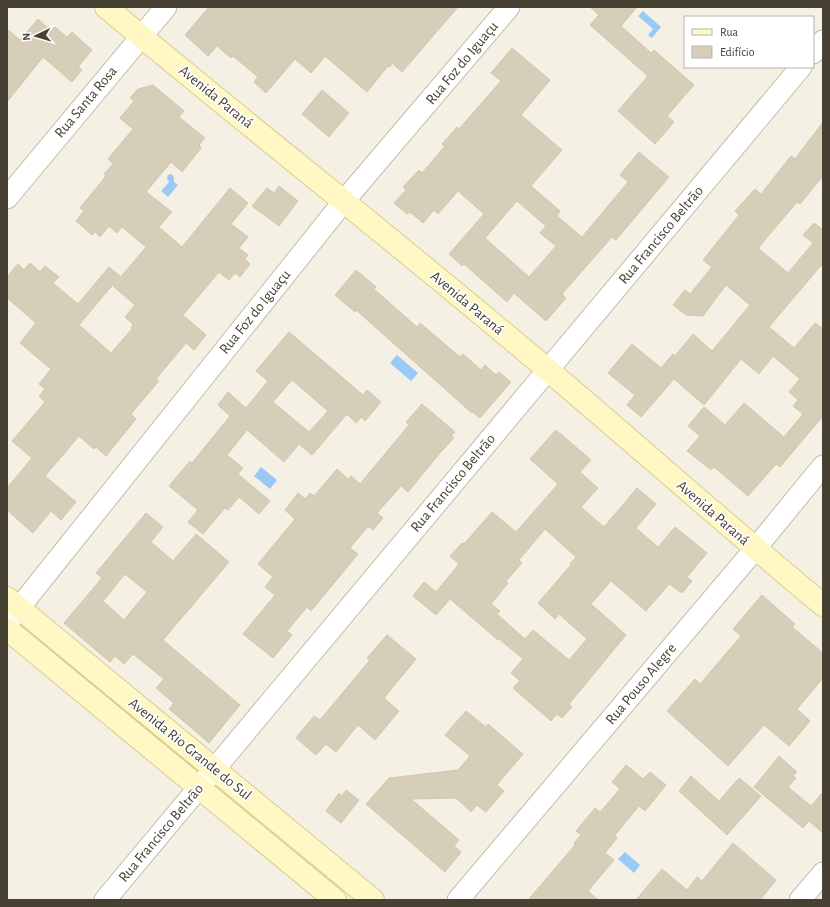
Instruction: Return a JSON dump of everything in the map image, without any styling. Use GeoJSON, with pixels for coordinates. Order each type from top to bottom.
{"type":"FeatureCollection","features":[{"type":"Feature","properties":{"kind":"street","name":"Avenida Paraná"},"geometry":{"type":"LineString","coordinates":[[106,7],[548,370],[755,549],[823,605]]}},
{"type":"Feature","properties":{"kind":"street","name":"Rua Santa Rosa"},"geometry":{"type":"LineString","coordinates":[[7,198],[166,7]]}},
{"type":"Feature","properties":{"kind":"street","name":"Rua Foz do Iguaçu"},"geometry":{"type":"LineString","coordinates":[[11,610],[344,201],[509,7]]}},
{"type":"Feature","properties":{"kind":"street"},"geometry":{"type":"LineString","coordinates":[[814,52],[823,41]]}},
{"type":"Feature","properties":{"kind":"street","name":"Rua Francisco Beltrão"},"geometry":{"type":"LineString","coordinates":[[105,900],[800,68]]}},
{"type":"Feature","properties":{"kind":"street","name":"Rua Pouso Alegre"},"geometry":{"type":"LineString","coordinates":[[458,900],[755,549],[823,466]]}},
{"type":"Feature","properties":{"kind":"street","name":"Avenida Rio Grande do Sul"},"geometry":{"type":"LineString","coordinates":[[11,610],[214,769],[373,900]]}},
{"type":"Feature","properties":{"kind":"street","name":"Avenida Rio Grande do Sul"},"geometry":{"type":"LineString","coordinates":[[7,629],[335,900]]}},
{"type":"Feature","properties":{"kind":"street"},"geometry":{"type":"LineString","coordinates":[[800,900],[823,872]]}},
{"type":"Feature","properties":{"kind":"water"},"geometry":{"type":"Polygon","coordinates":[[[643,11],[661,27],[652,38],[648,35],[653,29],[638,16],[643,11]]]}},
{"type":"Feature","properties":{"kind":"water"},"geometry":{"type":"Polygon","coordinates":[[[171,174],[174,177],[174,182],[178,185],[168,197],[161,191],[169,182],[167,178],[168,175],[171,174]]]}},
{"type":"Feature","properties":{"kind":"water"},"geometry":{"type":"Polygon","coordinates":[[[397,355],[418,373],[411,381],[390,363],[397,355]]]}},
{"type":"Feature","properties":{"kind":"water"},"geometry":{"type":"Polygon","coordinates":[[[261,467],[277,480],[270,489],[254,476],[261,467]]]}},
{"type":"Feature","properties":{"kind":"water"},"geometry":{"type":"Polygon","coordinates":[[[625,852],[640,865],[634,873],[618,859],[625,852]]]}},
{"type":"Feature","properties":{"kind":"building"},"geometry":{"type":"Polygon","coordinates":[[[209,7],[458,7],[402,72],[392,63],[367,92],[325,56],[311,73],[295,59],[266,93],[254,82],[258,77],[233,56],[231,58],[217,46],[208,56],[185,35],[209,7]]]}},
{"type":"Feature","properties":{"kind":"building"},"geometry":{"type":"Polygon","coordinates":[[[590,7],[637,7],[621,26],[651,53],[654,50],[694,85],[667,116],[674,122],[655,144],[618,111],[648,76],[590,25],[599,15],[590,7]]]}},
{"type":"Feature","properties":{"kind":"building"},"geometry":{"type":"Polygon","coordinates":[[[38,19],[51,31],[55,27],[67,37],[72,32],[92,50],[78,67],[82,70],[72,82],[43,57],[7,102],[7,29],[20,40],[38,19]]]}},
{"type":"Feature","properties":{"kind":"building"},"geometry":{"type":"Polygon","coordinates":[[[512,48],[550,80],[521,115],[562,150],[531,186],[560,211],[557,216],[582,237],[628,182],[620,175],[639,152],[669,177],[616,240],[612,237],[562,294],[566,298],[546,321],[514,293],[507,302],[464,264],[462,266],[449,254],[484,214],[458,191],[438,214],[434,210],[423,223],[410,212],[407,214],[394,203],[406,190],[403,187],[419,170],[422,173],[445,146],[442,144],[457,127],[459,129],[501,81],[491,73],[512,48]],[[517,201],[485,238],[529,277],[556,246],[540,233],[546,226],[517,201]]]}},
{"type":"Feature","properties":{"kind":"building"},"geometry":{"type":"Polygon","coordinates":[[[153,85],[184,111],[179,117],[205,138],[199,145],[201,148],[182,172],[171,162],[146,192],[172,212],[159,227],[182,247],[230,188],[248,203],[231,224],[248,237],[239,248],[248,255],[245,259],[250,264],[240,277],[235,273],[229,280],[219,272],[183,315],[206,335],[194,350],[186,343],[156,379],[159,381],[131,414],[136,419],[106,456],[96,447],[94,449],[79,436],[45,476],[76,502],[61,520],[51,511],[33,533],[7,510],[7,488],[32,458],[12,441],[45,402],[39,396],[45,389],[39,384],[51,369],[20,343],[36,323],[7,298],[7,277],[18,264],[24,270],[30,263],[40,272],[45,266],[59,277],[53,283],[78,304],[109,267],[120,276],[79,325],[111,353],[132,329],[133,324],[125,317],[135,305],[113,286],[146,247],[122,227],[117,233],[109,226],[100,237],[95,232],[92,235],[76,221],[84,211],[80,208],[106,176],[104,174],[113,164],[108,159],[133,129],[120,118],[134,101],[130,98],[138,89],[153,85]]]}},
{"type":"Feature","properties":{"kind":"building"},"geometry":{"type":"Polygon","coordinates":[[[322,90],[349,113],[329,137],[302,114],[322,90]]]}},
{"type":"Feature","properties":{"kind":"building"},"geometry":{"type":"Polygon","coordinates":[[[823,122],[823,176],[800,204],[797,202],[758,248],[788,273],[813,243],[803,235],[814,223],[823,230],[823,263],[769,327],[794,348],[815,323],[823,329],[823,416],[780,467],[776,464],[748,496],[714,467],[711,470],[687,451],[700,436],[688,426],[704,407],[725,425],[744,403],[784,437],[803,414],[793,406],[798,400],[789,392],[800,379],[773,356],[759,374],[741,359],[704,405],[674,379],[641,417],[627,405],[635,395],[608,373],[632,344],[661,368],[673,354],[675,356],[693,334],[712,351],[750,305],[726,285],[703,316],[686,315],[673,305],[685,290],[690,294],[712,267],[703,260],[739,215],[735,211],[755,189],[761,194],[791,156],[795,159],[823,122]]]}},
{"type":"Feature","properties":{"kind":"building"},"geometry":{"type":"Polygon","coordinates":[[[279,186],[298,201],[279,226],[252,206],[267,188],[274,193],[279,186]]]}},
{"type":"Feature","properties":{"kind":"building"},"geometry":{"type":"Polygon","coordinates":[[[356,270],[376,287],[374,289],[417,327],[420,323],[460,357],[463,354],[481,370],[485,365],[496,375],[499,372],[511,382],[480,418],[473,412],[472,413],[356,310],[355,312],[335,295],[356,270]]]}},
{"type":"Feature","properties":{"kind":"building"},"geometry":{"type":"Polygon","coordinates":[[[289,332],[363,395],[367,390],[381,402],[365,421],[361,417],[356,423],[347,414],[312,455],[299,444],[284,462],[247,430],[227,455],[243,468],[238,474],[270,501],[259,514],[239,497],[228,510],[225,508],[203,534],[188,522],[198,510],[169,486],[190,461],[192,463],[230,416],[218,405],[228,392],[246,408],[268,381],[256,371],[289,332]],[[292,380],[273,402],[309,432],[328,411],[292,380]]]}},
{"type":"Feature","properties":{"kind":"building"},"geometry":{"type":"Polygon","coordinates":[[[422,404],[455,432],[451,436],[454,438],[408,492],[401,486],[377,513],[383,518],[373,530],[368,526],[350,548],[358,554],[311,611],[307,607],[287,631],[292,635],[273,658],[243,634],[275,595],[265,587],[273,577],[258,564],[295,519],[285,510],[298,493],[305,499],[310,493],[314,496],[337,469],[348,479],[351,476],[360,484],[409,425],[406,422],[422,404]]]}},
{"type":"Feature","properties":{"kind":"building"},"geometry":{"type":"Polygon","coordinates":[[[556,430],[591,460],[580,472],[598,488],[581,507],[604,527],[637,488],[656,504],[636,528],[658,547],[675,527],[707,553],[687,577],[692,581],[682,593],[669,584],[646,611],[611,581],[591,604],[626,635],[569,704],[572,707],[562,718],[557,714],[551,721],[513,688],[520,681],[511,673],[523,659],[450,599],[436,615],[413,596],[424,582],[436,592],[459,564],[450,556],[462,543],[464,544],[492,512],[516,532],[558,484],[530,459],[556,430]],[[545,529],[519,560],[522,563],[506,581],[508,583],[491,604],[500,611],[497,614],[525,639],[533,630],[569,660],[587,639],[559,614],[555,619],[538,603],[571,565],[570,564],[576,557],[545,529]]]}},
{"type":"Feature","properties":{"kind":"building"},"geometry":{"type":"Polygon","coordinates":[[[146,513],[163,527],[151,542],[173,561],[196,534],[229,562],[163,640],[240,705],[209,743],[169,709],[174,703],[156,688],[164,679],[133,654],[124,664],[115,656],[110,662],[64,623],[102,578],[96,573],[146,513]],[[125,574],[103,601],[124,620],[147,592],[125,574]]]}},
{"type":"Feature","properties":{"kind":"building"},"geometry":{"type":"Polygon","coordinates":[[[762,595],[795,624],[792,627],[823,653],[823,678],[797,709],[810,721],[789,746],[764,725],[728,766],[667,711],[695,679],[700,684],[741,636],[733,629],[762,595]]]}},
{"type":"Feature","properties":{"kind":"building"},"geometry":{"type":"Polygon","coordinates":[[[387,635],[416,659],[384,698],[399,711],[375,740],[358,725],[336,752],[326,744],[316,755],[296,738],[314,716],[320,720],[370,660],[367,658],[387,635]]]}},
{"type":"Feature","properties":{"kind":"building"},"geometry":{"type":"Polygon","coordinates":[[[466,711],[486,727],[488,724],[523,754],[497,785],[504,791],[486,812],[477,805],[471,812],[456,798],[411,799],[459,840],[454,846],[461,852],[445,872],[366,804],[389,778],[458,770],[470,756],[445,735],[466,711]]]}},
{"type":"Feature","properties":{"kind":"building"},"geometry":{"type":"Polygon","coordinates":[[[779,756],[797,772],[793,776],[796,778],[788,787],[811,806],[823,792],[823,833],[809,821],[803,828],[754,787],[779,756]]]}},
{"type":"Feature","properties":{"kind":"building"},"geometry":{"type":"Polygon","coordinates":[[[626,765],[643,779],[650,772],[666,785],[645,811],[639,806],[615,835],[617,838],[605,853],[614,860],[588,891],[598,900],[528,900],[575,845],[574,843],[581,835],[576,831],[595,808],[600,812],[620,789],[612,782],[626,765]]]}},
{"type":"Feature","properties":{"kind":"building"},"geometry":{"type":"Polygon","coordinates":[[[691,776],[719,801],[739,778],[761,796],[727,835],[679,791],[691,776]]]}},
{"type":"Feature","properties":{"kind":"building"},"geometry":{"type":"Polygon","coordinates":[[[346,790],[359,800],[341,823],[326,811],[339,793],[342,796],[346,790]]]}},
{"type":"Feature","properties":{"kind":"building"},"geometry":{"type":"Polygon","coordinates":[[[733,843],[776,880],[760,900],[636,900],[662,869],[687,890],[697,877],[702,881],[733,843]]]}}]}
